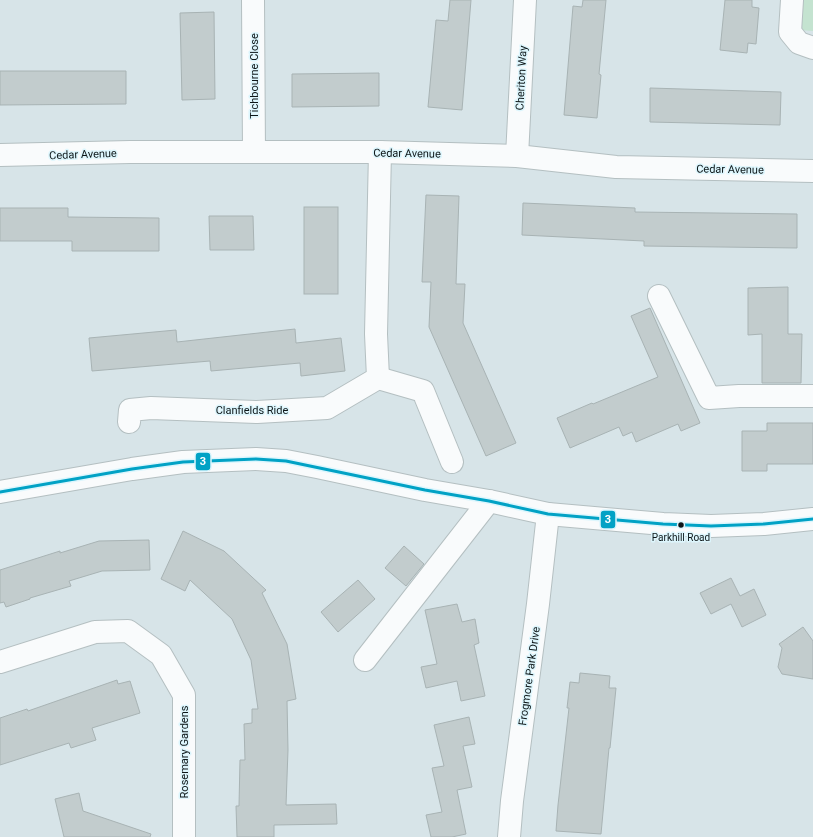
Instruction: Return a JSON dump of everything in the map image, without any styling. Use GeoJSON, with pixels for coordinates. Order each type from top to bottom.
{"type":"FeatureCollection","features":[{"type":"Feature","properties":{"kind":"street","name":"Tichbourne Close"},"geometry":{"type":"LineString","coordinates":[[253,0],[254,152]]}},
{"type":"Feature","properties":{"kind":"street","name":"Cheriton Way"},"geometry":{"type":"LineString","coordinates":[[517,156],[525,0]]}},
{"type":"Feature","properties":{"kind":"street"},"geometry":{"type":"LineString","coordinates":[[792,0],[790,32],[798,43],[813,48]]}},
{"type":"Feature","properties":{"kind":"street","name":"Cedar Avenue"},"geometry":{"type":"LineString","coordinates":[[0,156],[130,152],[380,152],[517,156],[616,167],[813,171]]}},
{"type":"Feature","properties":{"kind":"street"},"geometry":{"type":"LineString","coordinates":[[380,152],[376,334],[378,378],[423,391],[452,462]]}},
{"type":"Feature","properties":{"kind":"street"},"geometry":{"type":"LineString","coordinates":[[659,296],[709,398],[739,396],[813,396]]}},
{"type":"Feature","properties":{"kind":"street","name":"Clanfields Ride"},"geometry":{"type":"LineString","coordinates":[[129,422],[130,410],[144,408],[257,412],[327,408],[378,378]]}},
{"type":"Feature","properties":{"kind":"street"},"geometry":{"type":"LineString","coordinates":[[0,492],[132,469],[183,462],[256,459],[286,461],[548,514],[663,524],[711,526],[764,524],[813,518]]}},
{"type":"Feature","properties":{"kind":"street"},"geometry":{"type":"LineString","coordinates":[[365,660],[489,501]]}},
{"type":"Feature","properties":{"kind":"street","name":"Frogmore Park Drive"},"geometry":{"type":"LineString","coordinates":[[509,837],[548,514]]}},
{"type":"Feature","properties":{"kind":"street","name":"Rosemary Gardens"},"geometry":{"type":"LineString","coordinates":[[0,662],[95,632],[128,631],[161,655],[184,695],[184,837]]}},
{"type":"Feature","properties":{"kind":"green space"},"geometry":{"type":"Polygon","coordinates":[[[802,0],[813,0],[813,31],[800,30],[802,0]]]}},
{"type":"Feature","properties":{"kind":"building"},"geometry":{"type":"Polygon","coordinates":[[[450,0],[471,0],[462,110],[428,107],[436,20],[448,21],[450,0]]]}},
{"type":"Feature","properties":{"kind":"building"},"geometry":{"type":"Polygon","coordinates":[[[583,0],[606,0],[599,74],[601,75],[597,118],[564,115],[573,6],[582,7],[583,0]]]}},
{"type":"Feature","properties":{"kind":"building"},"geometry":{"type":"Polygon","coordinates":[[[725,0],[752,0],[752,7],[759,8],[756,44],[748,43],[747,53],[720,50],[725,0]]]}},
{"type":"Feature","properties":{"kind":"building"},"geometry":{"type":"Polygon","coordinates":[[[214,12],[215,99],[182,100],[180,13],[214,12]]]}},
{"type":"Feature","properties":{"kind":"building"},"geometry":{"type":"Polygon","coordinates":[[[0,71],[126,71],[126,104],[0,105],[0,71]]]}},
{"type":"Feature","properties":{"kind":"building"},"geometry":{"type":"Polygon","coordinates":[[[379,73],[379,106],[292,107],[292,74],[379,73]]]}},
{"type":"Feature","properties":{"kind":"building"},"geometry":{"type":"Polygon","coordinates":[[[650,88],[781,92],[780,125],[650,122],[650,88]]]}},
{"type":"Feature","properties":{"kind":"building"},"geometry":{"type":"Polygon","coordinates":[[[426,195],[459,196],[456,284],[465,284],[463,323],[516,443],[486,456],[429,327],[431,282],[422,282],[426,195]]]}},
{"type":"Feature","properties":{"kind":"building"},"geometry":{"type":"Polygon","coordinates":[[[523,203],[635,208],[635,212],[797,214],[797,248],[644,246],[644,241],[522,235],[523,203]]]}},
{"type":"Feature","properties":{"kind":"building"},"geometry":{"type":"Polygon","coordinates":[[[304,207],[338,207],[338,294],[304,294],[304,207]]]}},
{"type":"Feature","properties":{"kind":"building"},"geometry":{"type":"Polygon","coordinates":[[[0,208],[68,208],[68,217],[159,218],[159,251],[72,251],[72,241],[0,241],[0,208]]]}},
{"type":"Feature","properties":{"kind":"building"},"geometry":{"type":"Polygon","coordinates":[[[209,216],[253,216],[254,250],[210,250],[209,216]]]}},
{"type":"Feature","properties":{"kind":"building"},"geometry":{"type":"Polygon","coordinates":[[[788,287],[788,334],[802,334],[801,383],[762,383],[762,334],[748,335],[748,288],[788,287]]]}},
{"type":"Feature","properties":{"kind":"building"},"geometry":{"type":"Polygon","coordinates":[[[650,308],[700,423],[681,431],[678,424],[636,442],[632,432],[623,436],[619,427],[570,448],[557,418],[658,377],[631,316],[650,308]]]}},
{"type":"Feature","properties":{"kind":"building"},"geometry":{"type":"Polygon","coordinates":[[[295,329],[296,343],[341,338],[345,371],[301,376],[300,363],[211,371],[210,361],[92,371],[89,338],[176,330],[177,342],[295,329]]]}},
{"type":"Feature","properties":{"kind":"building"},"geometry":{"type":"Polygon","coordinates":[[[767,423],[813,423],[813,464],[767,464],[767,471],[742,471],[742,431],[767,431],[767,423]]]}},
{"type":"Feature","properties":{"kind":"building"},"geometry":{"type":"Polygon","coordinates":[[[183,531],[224,551],[266,590],[262,593],[287,644],[296,699],[287,701],[288,750],[286,805],[336,804],[337,824],[274,825],[274,837],[237,837],[236,806],[239,806],[240,760],[245,760],[244,724],[252,723],[252,709],[258,709],[251,660],[232,619],[190,580],[185,591],[161,579],[183,531]]]}},
{"type":"Feature","properties":{"kind":"building"},"geometry":{"type":"Polygon","coordinates":[[[149,540],[150,570],[102,571],[69,581],[71,586],[6,607],[4,602],[0,603],[0,570],[60,551],[60,553],[99,541],[149,540]]]}},
{"type":"Feature","properties":{"kind":"building"},"geometry":{"type":"Polygon","coordinates":[[[404,546],[424,564],[406,586],[385,568],[404,546]]]}},
{"type":"Feature","properties":{"kind":"building"},"geometry":{"type":"Polygon","coordinates":[[[731,578],[740,596],[754,589],[766,615],[742,627],[731,604],[711,614],[700,593],[731,578]]]}},
{"type":"Feature","properties":{"kind":"building"},"geometry":{"type":"Polygon","coordinates":[[[358,580],[375,599],[338,632],[321,612],[358,580]]]}},
{"type":"Feature","properties":{"kind":"building"},"geometry":{"type":"Polygon","coordinates":[[[457,604],[462,622],[475,619],[479,643],[474,645],[485,696],[461,701],[457,681],[426,688],[421,667],[437,664],[425,610],[457,604]]]}},
{"type":"Feature","properties":{"kind":"building"},"geometry":{"type":"Polygon","coordinates":[[[803,627],[813,641],[813,679],[782,674],[778,667],[782,648],[779,644],[803,627]]]}},
{"type":"Feature","properties":{"kind":"building"},"geometry":{"type":"Polygon","coordinates":[[[580,673],[610,676],[609,688],[616,688],[601,834],[556,831],[569,708],[567,708],[570,682],[579,683],[580,673]]]}},
{"type":"Feature","properties":{"kind":"building"},"geometry":{"type":"Polygon","coordinates":[[[117,680],[118,684],[130,681],[140,713],[92,728],[96,740],[71,748],[69,743],[0,765],[0,718],[27,709],[28,711],[117,680]]]}},
{"type":"Feature","properties":{"kind":"building"},"geometry":{"type":"Polygon","coordinates":[[[469,717],[475,744],[463,746],[472,787],[457,790],[466,834],[452,837],[431,837],[426,815],[442,812],[432,768],[444,766],[434,725],[469,717]]]}},
{"type":"Feature","properties":{"kind":"building"},"geometry":{"type":"Polygon","coordinates":[[[79,793],[83,811],[151,834],[150,837],[64,837],[55,799],[79,793]]]}},
{"type":"Feature","properties":{"kind":"transit line","name":"3"},"geometry":{"type":"LineString","coordinates":[[0,492],[132,469],[183,462],[256,459],[286,461],[548,514],[663,524],[711,526],[764,524],[813,519]]}},
{"type":"Feature","properties":{"kind":"place","name":"Parkhill Road"},"geometry":{"type":"Point","coordinates":[681,525]}}]}
